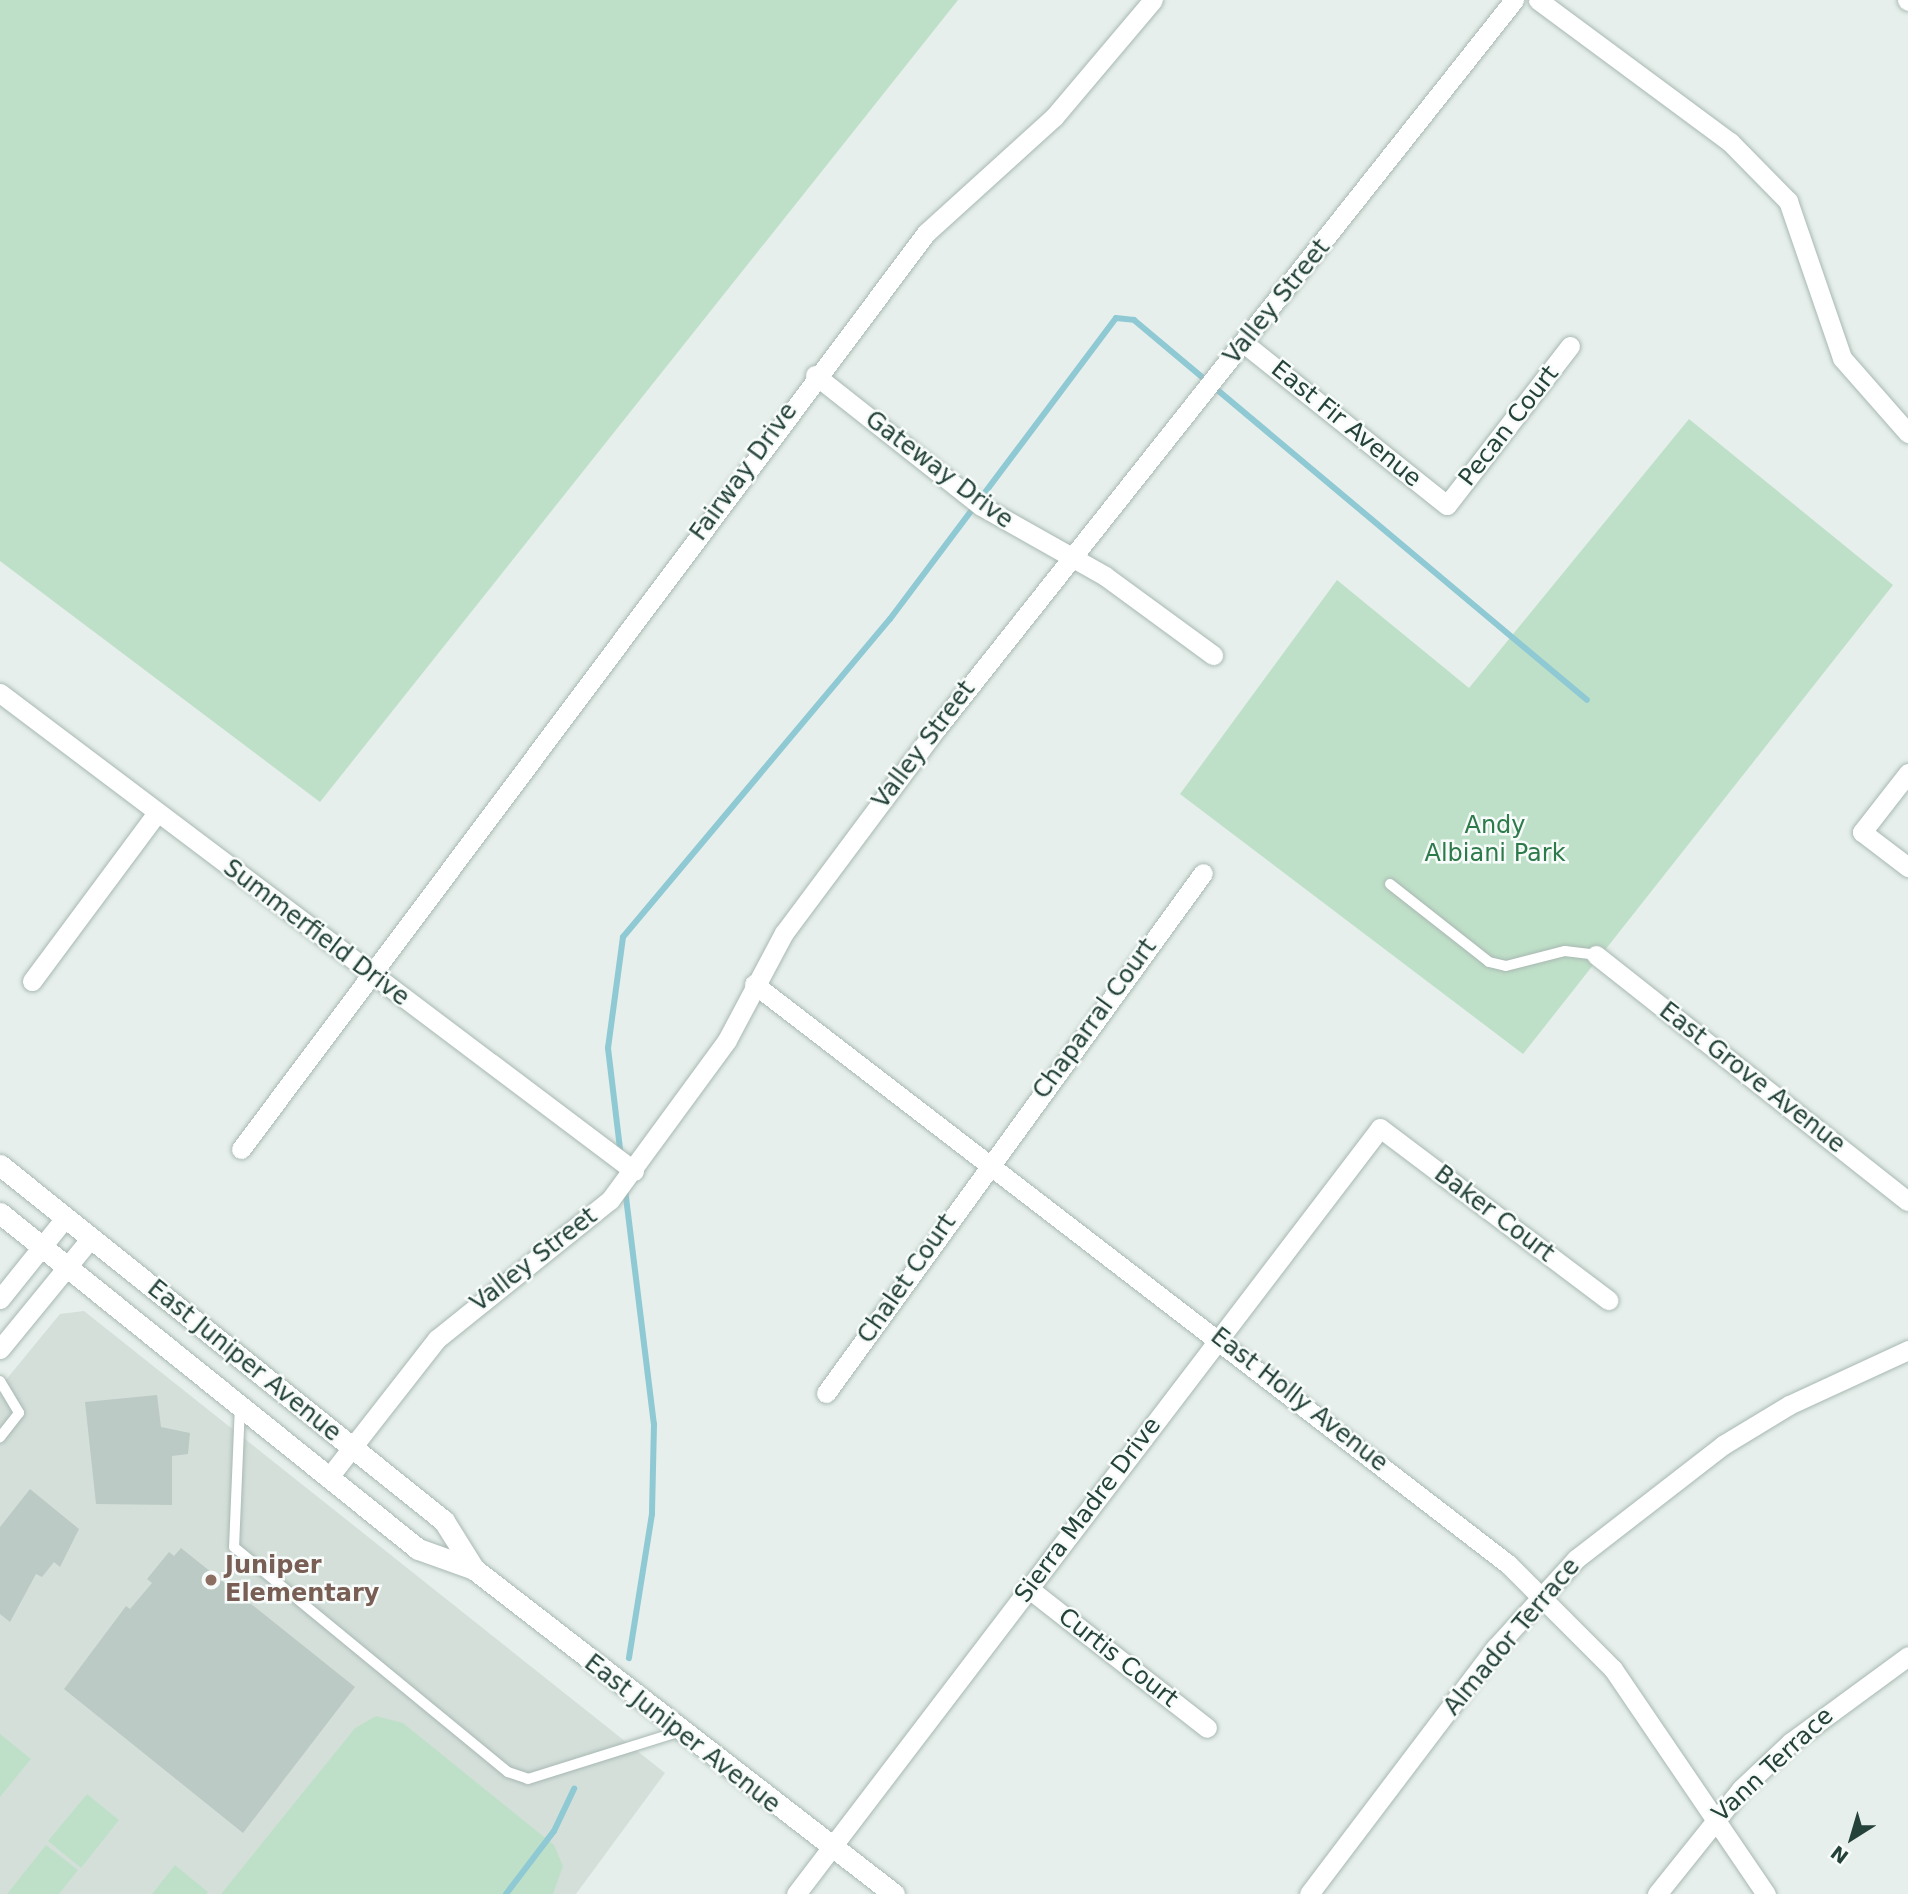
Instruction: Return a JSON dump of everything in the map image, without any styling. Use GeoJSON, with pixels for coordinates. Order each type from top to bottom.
{"type":"FeatureCollection","features":[{"type":"Feature","properties":{"kind":"street","name":"Fairway Drive"},"geometry":{"type":"LineString","coordinates":[[241,1149],[815,375],[926,233],[1054,117],[1153,0]]}},
{"type":"Feature","properties":{"kind":"street","name":"Valley Street"},"geometry":{"type":"LineString","coordinates":[[329,1477],[437,1339],[584,1224],[634,1171],[727,1040],[754,984],[784,933],[1068,555],[1245,344],[1514,0]]}},
{"type":"Feature","properties":{"kind":"street"},"geometry":{"type":"LineString","coordinates":[[1538,0],[1730,142],[1788,201],[1842,358],[1908,433]]}},
{"type":"Feature","properties":{"kind":"street","name":"East Fir Avenue"},"geometry":{"type":"LineString","coordinates":[[1245,344],[1447,505]]}},
{"type":"Feature","properties":{"kind":"street","name":"Pecan Court"},"geometry":{"type":"LineString","coordinates":[[1447,505],[1570,346]]}},
{"type":"Feature","properties":{"kind":"street","name":"Gateway Drive"},"geometry":{"type":"LineString","coordinates":[[815,375],[981,506],[1152,607],[1213,655]]}},
{"type":"Feature","properties":{"kind":"street","name":"Summerfield Drive"},"geometry":{"type":"LineString","coordinates":[[0,693],[156,814],[634,1171]]}},
{"type":"Feature","properties":{"kind":"street"},"geometry":{"type":"LineString","coordinates":[[1908,773],[1862,832],[1908,867]]}},
{"type":"Feature","properties":{"kind":"street"},"geometry":{"type":"LineString","coordinates":[[32,981],[156,814]]}},
{"type":"Feature","properties":{"kind":"street","name":"Chaparral Court"},"geometry":{"type":"LineString","coordinates":[[988,1165],[1203,873]]}},
{"type":"Feature","properties":{"kind":"street","name":"East Grove Avenue"},"geometry":{"type":"LineString","coordinates":[[1596,955],[1908,1201]]}},
{"type":"Feature","properties":{"kind":"street","name":"East Holly Avenue"},"geometry":{"type":"LineString","coordinates":[[754,984],[988,1165],[1219,1338],[1542,1595],[1639,1703],[1713,1820],[1766,1894]]}},
{"type":"Feature","properties":{"kind":"street","name":"Baker Court"},"geometry":{"type":"LineString","coordinates":[[1380,1128],[1608,1300]]}},
{"type":"Feature","properties":{"kind":"street","name":"Sierra Madre Drive"},"geometry":{"type":"LineString","coordinates":[[796,1894],[1380,1128]]}},
{"type":"Feature","properties":{"kind":"street","name":"East Juniper Avenue"},"geometry":{"type":"LineString","coordinates":[[0,1165],[444,1521],[474,1569]]}},
{"type":"Feature","properties":{"kind":"street","name":"Chalet Court"},"geometry":{"type":"LineString","coordinates":[[826,1394],[988,1165]]}},
{"type":"Feature","properties":{"kind":"street","name":"East Juniper Avenue"},"geometry":{"type":"LineString","coordinates":[[0,1213],[418,1549],[474,1569],[678,1732],[894,1894]]}},
{"type":"Feature","properties":{"kind":"street"},"geometry":{"type":"LineString","coordinates":[[0,1299],[65,1218]]}},
{"type":"Feature","properties":{"kind":"street"},"geometry":{"type":"LineString","coordinates":[[0,1349],[90,1238]]}},
{"type":"Feature","properties":{"kind":"street","name":"Almador Terrace"},"geometry":{"type":"LineString","coordinates":[[1309,1894],[1542,1595],[1627,1515],[1723,1444],[1789,1405],[1908,1350]]}},
{"type":"Feature","properties":{"kind":"street","name":"Curtis Court"},"geometry":{"type":"LineString","coordinates":[[1028,1588],[1207,1728]]}},
{"type":"Feature","properties":{"kind":"street","name":"Vann Terrace"},"geometry":{"type":"LineString","coordinates":[[1657,1894],[1713,1820],[1791,1742],[1908,1656]]}},
{"type":"Feature","properties":{"kind":"lane"},"geometry":{"type":"LineString","coordinates":[[1390,884],[1489,962],[1506,966],[1565,951],[1596,955]]}},
{"type":"Feature","properties":{"kind":"lane"},"geometry":{"type":"LineString","coordinates":[[0,1381],[19,1413],[0,1437]]}},
{"type":"Feature","properties":{"kind":"lane"},"geometry":{"type":"LineString","coordinates":[[240,1405],[234,1547],[508,1772],[528,1779],[678,1732]]}},
{"type":"Feature","properties":{"kind":"shaded area","name":"Juniper Elementary"},"geometry":{"type":"Polygon","coordinates":[[[84,1311],[665,1773],[576,1894],[0,1894],[0,1387],[60,1314],[84,1311]]]}},
{"type":"Feature","properties":{"kind":"green space"},"geometry":{"type":"Polygon","coordinates":[[[0,0],[958,0],[320,802],[0,561],[0,0]]]}},
{"type":"Feature","properties":{"kind":"green space","name":"Andy Albiani Park"},"geometry":{"type":"Polygon","coordinates":[[[1689,419],[1893,585],[1523,1054],[1180,794],[1337,580],[1469,688],[1689,419]]]}},
{"type":"Feature","properties":{"kind":"green space"},"geometry":{"type":"Polygon","coordinates":[[[376,1716],[403,1723],[554,1845],[563,1866],[553,1894],[221,1894],[355,1728],[376,1716]]]}},
{"type":"Feature","properties":{"kind":"green space"},"geometry":{"type":"Polygon","coordinates":[[[0,1734],[31,1759],[0,1797],[0,1734]]]}},
{"type":"Feature","properties":{"kind":"green space"},"geometry":{"type":"Polygon","coordinates":[[[87,1794],[119,1820],[81,1868],[48,1841],[87,1794]]]}},
{"type":"Feature","properties":{"kind":"green space"},"geometry":{"type":"Polygon","coordinates":[[[46,1845],[78,1870],[59,1894],[7,1894],[46,1845]]]}},
{"type":"Feature","properties":{"kind":"green space"},"geometry":{"type":"Polygon","coordinates":[[[175,1865],[208,1892],[152,1894],[175,1865]]]}},
{"type":"Feature","properties":{"kind":"building"},"geometry":{"type":"Polygon","coordinates":[[[157,1395],[161,1427],[190,1433],[188,1454],[172,1456],[172,1505],[96,1504],[85,1402],[157,1395]]]}},
{"type":"Feature","properties":{"kind":"building"},"geometry":{"type":"Polygon","coordinates":[[[30,1489],[79,1529],[60,1567],[54,1562],[42,1577],[36,1574],[10,1622],[0,1614],[0,1527],[30,1489]]]}},
{"type":"Feature","properties":{"kind":"building"},"geometry":{"type":"Polygon","coordinates":[[[181,1548],[355,1687],[243,1833],[64,1689],[126,1606],[130,1609],[152,1583],[147,1579],[169,1552],[174,1556],[181,1548]]]}},
{"type":"Feature","properties":{"kind":"waterway"},"geometry":{"type":"LineString","coordinates":[[621,1157],[608,1048],[623,937],[890,619],[1116,318],[1134,320],[1587,700]]}},
{"type":"Feature","properties":{"kind":"waterway"},"geometry":{"type":"LineString","coordinates":[[625,1189],[654,1424],[652,1514],[629,1658]]}},
{"type":"Feature","properties":{"kind":"waterway"},"geometry":{"type":"LineString","coordinates":[[506,1894],[554,1831],[574,1789]]}},
{"type":"Feature","properties":{"kind":"place","name":"Juniper Elementary"},"geometry":{"type":"Point","coordinates":[211,1580]}}]}
